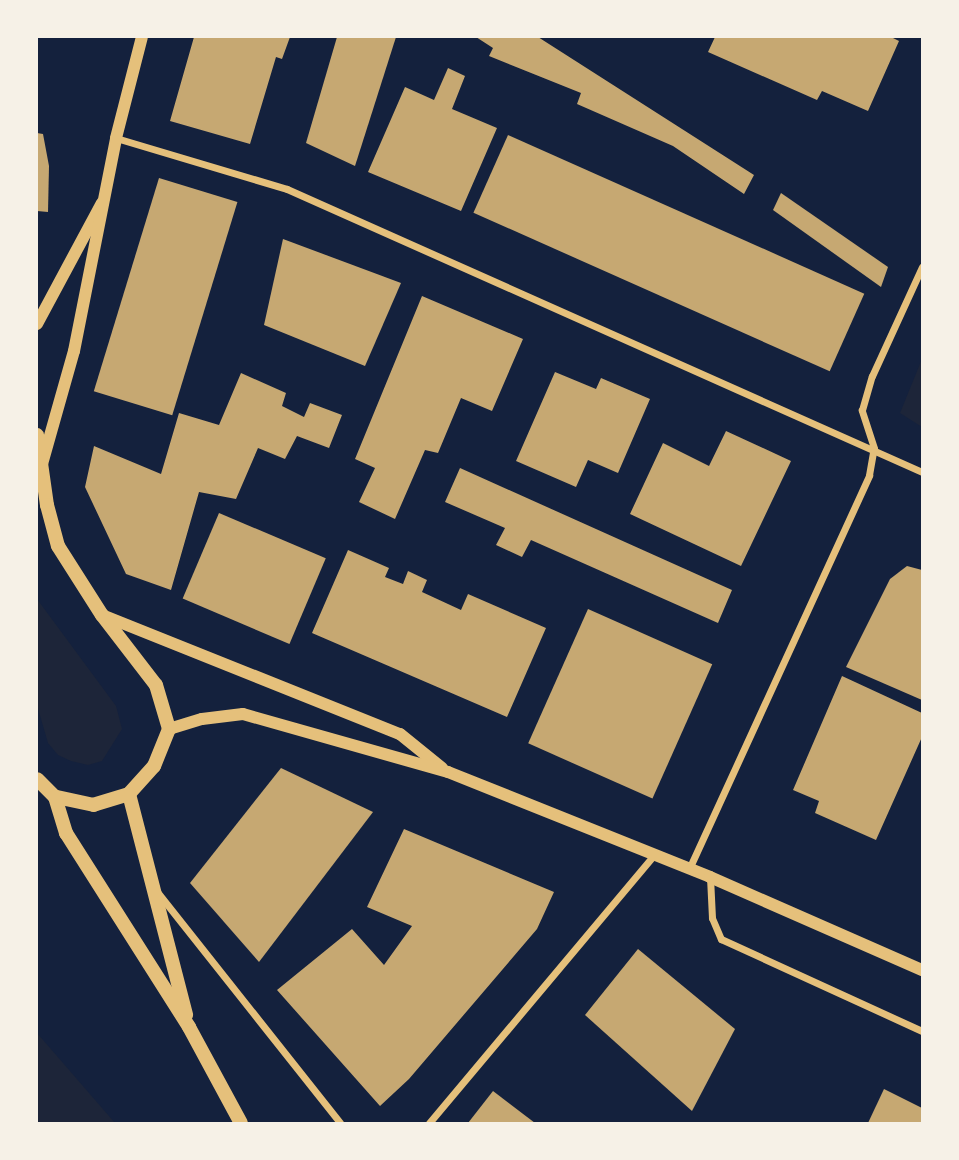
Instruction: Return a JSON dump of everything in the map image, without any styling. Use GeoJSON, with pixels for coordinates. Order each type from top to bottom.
{"type":"FeatureCollection","features":[{"type":"Feature","properties":{"kind":"main road"},"geometry":{"type":"LineString","coordinates":[[37,435],[40,471],[58,546],[102,615],[156,685],[169,729],[154,766],[129,794],[94,805],[55,797]]}},
{"type":"Feature","properties":{"kind":"main road"},"geometry":{"type":"LineString","coordinates":[[37,779],[55,797],[66,833],[189,1027],[241,1123]]}},
{"type":"Feature","properties":{"kind":"main road"},"geometry":{"type":"LineString","coordinates":[[129,794],[189,1027]]}},
{"type":"Feature","properties":{"kind":"street"},"geometry":{"type":"LineString","coordinates":[[40,471],[74,351],[109,190],[116,138],[142,37]]}},
{"type":"Feature","properties":{"kind":"street"},"geometry":{"type":"LineString","coordinates":[[116,138],[287,189],[874,448],[922,472]]}},
{"type":"Feature","properties":{"kind":"street"},"geometry":{"type":"LineString","coordinates":[[37,324],[109,190]]}},
{"type":"Feature","properties":{"kind":"street"},"geometry":{"type":"LineString","coordinates":[[689,869],[869,475],[874,448],[862,410],[872,376],[922,267]]}},
{"type":"Feature","properties":{"kind":"street"},"geometry":{"type":"LineString","coordinates":[[102,615],[400,734],[448,772]]}},
{"type":"Feature","properties":{"kind":"street"},"geometry":{"type":"LineString","coordinates":[[169,729],[202,719],[243,714],[448,772],[652,857],[710,877],[922,970]]}},
{"type":"Feature","properties":{"kind":"street"},"geometry":{"type":"LineString","coordinates":[[429,1123],[652,857]]}},
{"type":"Feature","properties":{"kind":"street"},"geometry":{"type":"LineString","coordinates":[[710,877],[712,918],[721,939],[922,1031]]}},
{"type":"Feature","properties":{"kind":"street"},"geometry":{"type":"LineString","coordinates":[[152,885],[340,1123]]}},
{"type":"Feature","properties":{"kind":"shaded area"},"geometry":{"type":"Polygon","coordinates":[[[922,359],[922,427],[900,413],[922,359]]]}},
{"type":"Feature","properties":{"kind":"shaded area"},"geometry":{"type":"Polygon","coordinates":[[[37,599],[116,706],[122,729],[102,761],[88,765],[71,761],[58,755],[48,743],[37,705],[37,599]]]}},
{"type":"Feature","properties":{"kind":"shaded area"},"geometry":{"type":"Polygon","coordinates":[[[37,1033],[115,1123],[37,1123],[37,1033]]]}},
{"type":"Feature","properties":{"kind":"building"},"geometry":{"type":"Polygon","coordinates":[[[194,37],[290,37],[282,59],[276,57],[250,144],[170,121],[194,37]]]}},
{"type":"Feature","properties":{"kind":"building"},"geometry":{"type":"Polygon","coordinates":[[[337,37],[396,37],[355,166],[306,143],[337,37]]]}},
{"type":"Feature","properties":{"kind":"building"},"geometry":{"type":"Polygon","coordinates":[[[476,37],[538,37],[754,175],[744,194],[673,146],[577,104],[581,93],[489,56],[493,48],[476,37]]]}},
{"type":"Feature","properties":{"kind":"building"},"geometry":{"type":"Polygon","coordinates":[[[715,37],[891,37],[899,41],[868,111],[822,91],[817,100],[708,52],[715,37]]]}},
{"type":"Feature","properties":{"kind":"building"},"geometry":{"type":"Polygon","coordinates":[[[448,68],[465,76],[452,109],[497,128],[461,211],[368,172],[405,87],[434,100],[448,68]]]}},
{"type":"Feature","properties":{"kind":"building"},"geometry":{"type":"Polygon","coordinates":[[[37,133],[43,134],[49,166],[48,212],[37,211],[37,133]]]}},
{"type":"Feature","properties":{"kind":"building"},"geometry":{"type":"Polygon","coordinates":[[[508,135],[864,294],[830,371],[473,213],[508,135]]]}},
{"type":"Feature","properties":{"kind":"building"},"geometry":{"type":"Polygon","coordinates":[[[159,178],[237,202],[172,415],[94,391],[159,178]]]}},
{"type":"Feature","properties":{"kind":"building"},"geometry":{"type":"Polygon","coordinates":[[[781,193],[888,267],[881,287],[773,210],[781,193]]]}},
{"type":"Feature","properties":{"kind":"building"},"geometry":{"type":"Polygon","coordinates":[[[283,239],[401,283],[365,366],[264,325],[283,239]]]}},
{"type":"Feature","properties":{"kind":"building"},"geometry":{"type":"Polygon","coordinates":[[[422,296],[523,339],[492,411],[461,398],[438,453],[425,450],[395,519],[359,502],[375,468],[355,459],[422,296]]]}},
{"type":"Feature","properties":{"kind":"building"},"geometry":{"type":"Polygon","coordinates":[[[555,372],[596,389],[601,378],[650,399],[618,473],[588,460],[576,487],[516,461],[555,372]]]}},
{"type":"Feature","properties":{"kind":"building"},"geometry":{"type":"Polygon","coordinates":[[[241,373],[286,393],[282,406],[304,417],[310,403],[342,415],[329,448],[297,436],[285,459],[258,448],[236,499],[199,492],[171,590],[126,574],[85,487],[94,446],[161,474],[179,413],[219,425],[241,373]]]}},
{"type":"Feature","properties":{"kind":"building"},"geometry":{"type":"Polygon","coordinates":[[[726,431],[791,461],[741,566],[630,514],[663,443],[709,466],[726,431]]]}},
{"type":"Feature","properties":{"kind":"building"},"geometry":{"type":"Polygon","coordinates":[[[460,468],[732,590],[718,623],[531,540],[522,557],[496,545],[505,528],[445,502],[460,468]]]}},
{"type":"Feature","properties":{"kind":"building"},"geometry":{"type":"Polygon","coordinates":[[[219,513],[326,558],[289,644],[183,599],[219,513]]]}},
{"type":"Feature","properties":{"kind":"building"},"geometry":{"type":"Polygon","coordinates":[[[348,550],[389,568],[385,577],[403,584],[408,571],[427,580],[422,592],[461,610],[468,594],[546,628],[507,717],[312,633],[348,550]]]}},
{"type":"Feature","properties":{"kind":"building"},"geometry":{"type":"Polygon","coordinates":[[[907,566],[922,570],[922,700],[846,667],[890,579],[907,566]]]}},
{"type":"Feature","properties":{"kind":"building"},"geometry":{"type":"Polygon","coordinates":[[[588,609],[712,664],[652,799],[528,743],[588,609]]]}},
{"type":"Feature","properties":{"kind":"building"},"geometry":{"type":"Polygon","coordinates":[[[842,676],[922,713],[922,737],[876,840],[815,813],[819,801],[793,790],[842,676]]]}},
{"type":"Feature","properties":{"kind":"building"},"geometry":{"type":"Polygon","coordinates":[[[281,768],[373,812],[259,962],[190,883],[281,768]]]}},
{"type":"Feature","properties":{"kind":"building"},"geometry":{"type":"Polygon","coordinates":[[[404,829],[554,892],[537,929],[409,1079],[380,1106],[277,990],[352,929],[384,965],[412,926],[367,907],[404,829]]]}},
{"type":"Feature","properties":{"kind":"building"},"geometry":{"type":"Polygon","coordinates":[[[638,949],[735,1029],[692,1111],[585,1015],[638,949]]]}},
{"type":"Feature","properties":{"kind":"building"},"geometry":{"type":"Polygon","coordinates":[[[884,1089],[922,1108],[922,1123],[868,1123],[884,1089]]]}},
{"type":"Feature","properties":{"kind":"building"},"geometry":{"type":"Polygon","coordinates":[[[493,1091],[535,1123],[468,1123],[493,1091]]]}}]}
